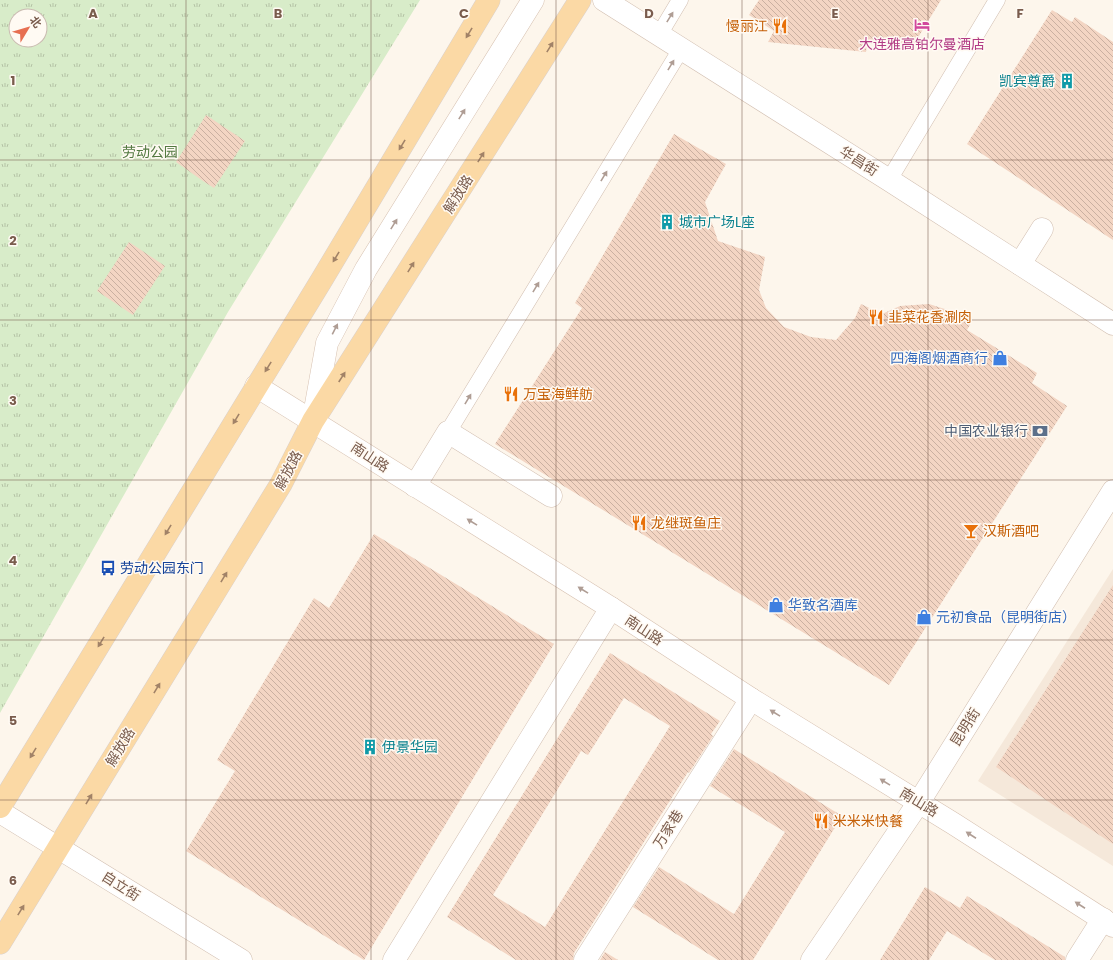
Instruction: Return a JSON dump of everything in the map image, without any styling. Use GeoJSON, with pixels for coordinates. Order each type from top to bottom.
{"type":"FeatureCollection","features":[{"type":"Feature","properties":{"kind":"main road"},"geometry":{"type":"LineString","coordinates":[[0,807],[321,281],[489,0]]}},
{"type":"Feature","properties":{"kind":"main road","name":"解放路"},"geometry":{"type":"LineString","coordinates":[[0,943],[281,484],[313,421],[580,0]]}},
{"type":"Feature","properties":{"kind":"street"},"geometry":{"type":"LineString","coordinates":[[313,421],[327,343],[366,269],[533,0]]}},
{"type":"Feature","properties":{"kind":"street","name":"华昌街"},"geometry":{"type":"LineString","coordinates":[[604,0],[1113,324]]}},
{"type":"Feature","properties":{"kind":"street"},"geometry":{"type":"LineString","coordinates":[[1020,264],[1042,229]]}},
{"type":"Feature","properties":{"kind":"street","name":"南山路"},"geometry":{"type":"LineString","coordinates":[[256,386],[611,608],[751,699],[919,802],[1108,922]]}},
{"type":"Feature","properties":{"kind":"street"},"geometry":{"type":"LineString","coordinates":[[415,486],[448,432],[551,496]]}},
{"type":"Feature","properties":{"kind":"street","name":"昆明街"},"geometry":{"type":"LineString","coordinates":[[812,960],[919,802],[1113,491]]}},
{"type":"Feature","properties":{"kind":"street"},"geometry":{"type":"LineString","coordinates":[[394,960],[611,608]]}},
{"type":"Feature","properties":{"kind":"street","name":"万家巷"},"geometry":{"type":"LineString","coordinates":[[585,960],[751,699]]}},
{"type":"Feature","properties":{"kind":"street","name":"自立街"},"geometry":{"type":"LineString","coordinates":[[0,812],[241,960]]}},
{"type":"Feature","properties":{"kind":"street"},"geometry":{"type":"LineString","coordinates":[[1077,960],[1108,922]]}},
{"type":"Feature","properties":{"kind":"lane"},"geometry":{"type":"LineString","coordinates":[[659,35],[680,0]]}},
{"type":"Feature","properties":{"kind":"lane"},"geometry":{"type":"LineString","coordinates":[[889,180],[997,0]]}},
{"type":"Feature","properties":{"kind":"lane"},"geometry":{"type":"LineString","coordinates":[[448,432],[681,49]]}},
{"type":"Feature","properties":{"kind":"shaded area"},"geometry":{"type":"Polygon","coordinates":[[[1113,569],[1113,866],[978,781],[1113,569]]]}},
{"type":"Feature","properties":{"kind":"green space","name":"劳动公园"},"geometry":{"type":"Polygon","coordinates":[[[0,0],[420,0],[228,312],[0,713],[0,0]]]}},
{"type":"Feature","properties":{"kind":"building"},"geometry":{"type":"Polygon","coordinates":[[[759,0],[941,0],[911,49],[867,43],[866,52],[768,42],[774,31],[749,15],[759,0]]]}},
{"type":"Feature","properties":{"kind":"building"},"geometry":{"type":"Polygon","coordinates":[[[1052,10],[1072,22],[1075,17],[1113,42],[1113,240],[967,144],[1052,10]]]}},
{"type":"Feature","properties":{"kind":"building"},"geometry":{"type":"Polygon","coordinates":[[[206,115],[245,141],[214,188],[176,162],[206,115]]]}},
{"type":"Feature","properties":{"kind":"building"},"geometry":{"type":"Polygon","coordinates":[[[674,134],[726,164],[705,202],[718,241],[765,257],[759,290],[766,308],[784,327],[811,337],[836,340],[855,318],[861,304],[882,314],[900,306],[929,304],[954,312],[972,321],[967,330],[1037,373],[1032,383],[1067,406],[889,685],[495,444],[582,308],[575,303],[674,134]]]}},
{"type":"Feature","properties":{"kind":"building"},"geometry":{"type":"Polygon","coordinates":[[[129,242],[165,266],[133,315],[97,291],[129,242]]]}},
{"type":"Feature","properties":{"kind":"building"},"geometry":{"type":"Polygon","coordinates":[[[374,534],[554,644],[364,960],[186,851],[235,771],[217,760],[314,598],[329,608],[374,534]]]}},
{"type":"Feature","properties":{"kind":"building"},"geometry":{"type":"Polygon","coordinates":[[[1113,585],[1113,844],[996,767],[1113,585]]]}},
{"type":"Feature","properties":{"kind":"building"},"geometry":{"type":"Polygon","coordinates":[[[610,653],[720,721],[711,734],[713,736],[689,773],[688,772],[574,953],[573,960],[516,960],[447,917],[610,653]],[[624,698],[588,755],[581,751],[493,895],[545,927],[670,726],[624,698]]]}},
{"type":"Feature","properties":{"kind":"building"},"geometry":{"type":"Polygon","coordinates":[[[734,749],[842,816],[753,960],[718,960],[633,907],[659,867],[734,914],[785,832],[710,786],[734,749]]]}},
{"type":"Feature","properties":{"kind":"building"},"geometry":{"type":"Polygon","coordinates":[[[925,887],[960,908],[967,896],[1065,957],[1065,960],[995,960],[947,931],[929,960],[880,960],[925,887]]]}},
{"type":"Feature","properties":{"kind":"building"},"geometry":{"type":"Polygon","coordinates":[[[605,952],[618,960],[600,960],[605,952]]]}},
{"type":"Feature","properties":{"kind":"place","name":"大连雅高铂尔曼酒店"},"geometry":{"type":"Point","coordinates":[922,25]}},
{"type":"Feature","properties":{"kind":"place","name":"慢丽江"},"geometry":{"type":"Point","coordinates":[780,26]}},
{"type":"Feature","properties":{"kind":"place","name":"凯宾尊爵"},"geometry":{"type":"Point","coordinates":[1067,81]}},
{"type":"Feature","properties":{"kind":"place","name":"城市广场L座"},"geometry":{"type":"Point","coordinates":[667,222]}},
{"type":"Feature","properties":{"kind":"place","name":"韭菜花香涮肉"},"geometry":{"type":"Point","coordinates":[876,317]}},
{"type":"Feature","properties":{"kind":"place","name":"四海阁烟酒商行"},"geometry":{"type":"Point","coordinates":[1000,358]}},
{"type":"Feature","properties":{"kind":"place","name":"万宝海鲜舫"},"geometry":{"type":"Point","coordinates":[511,394]}},
{"type":"Feature","properties":{"kind":"place","name":"中国农业银行"},"geometry":{"type":"Point","coordinates":[1040,431]}},
{"type":"Feature","properties":{"kind":"place","name":"龙继斑鱼庄"},"geometry":{"type":"Point","coordinates":[639,523]}},
{"type":"Feature","properties":{"kind":"place","name":"汉斯酒吧"},"geometry":{"type":"Point","coordinates":[971,531]}},
{"type":"Feature","properties":{"kind":"place","name":"劳动公园东门"},"geometry":{"type":"Point","coordinates":[108,568]}},
{"type":"Feature","properties":{"kind":"place","name":"华致名酒库"},"geometry":{"type":"Point","coordinates":[776,605]}},
{"type":"Feature","properties":{"kind":"place","name":"元初食品（昆明街店）"},"geometry":{"type":"Point","coordinates":[924,617]}},
{"type":"Feature","properties":{"kind":"place","name":"伊景华园"},"geometry":{"type":"Point","coordinates":[370,747]}},
{"type":"Feature","properties":{"kind":"place","name":"米米米快餐"},"geometry":{"type":"Point","coordinates":[821,821]}}]}
